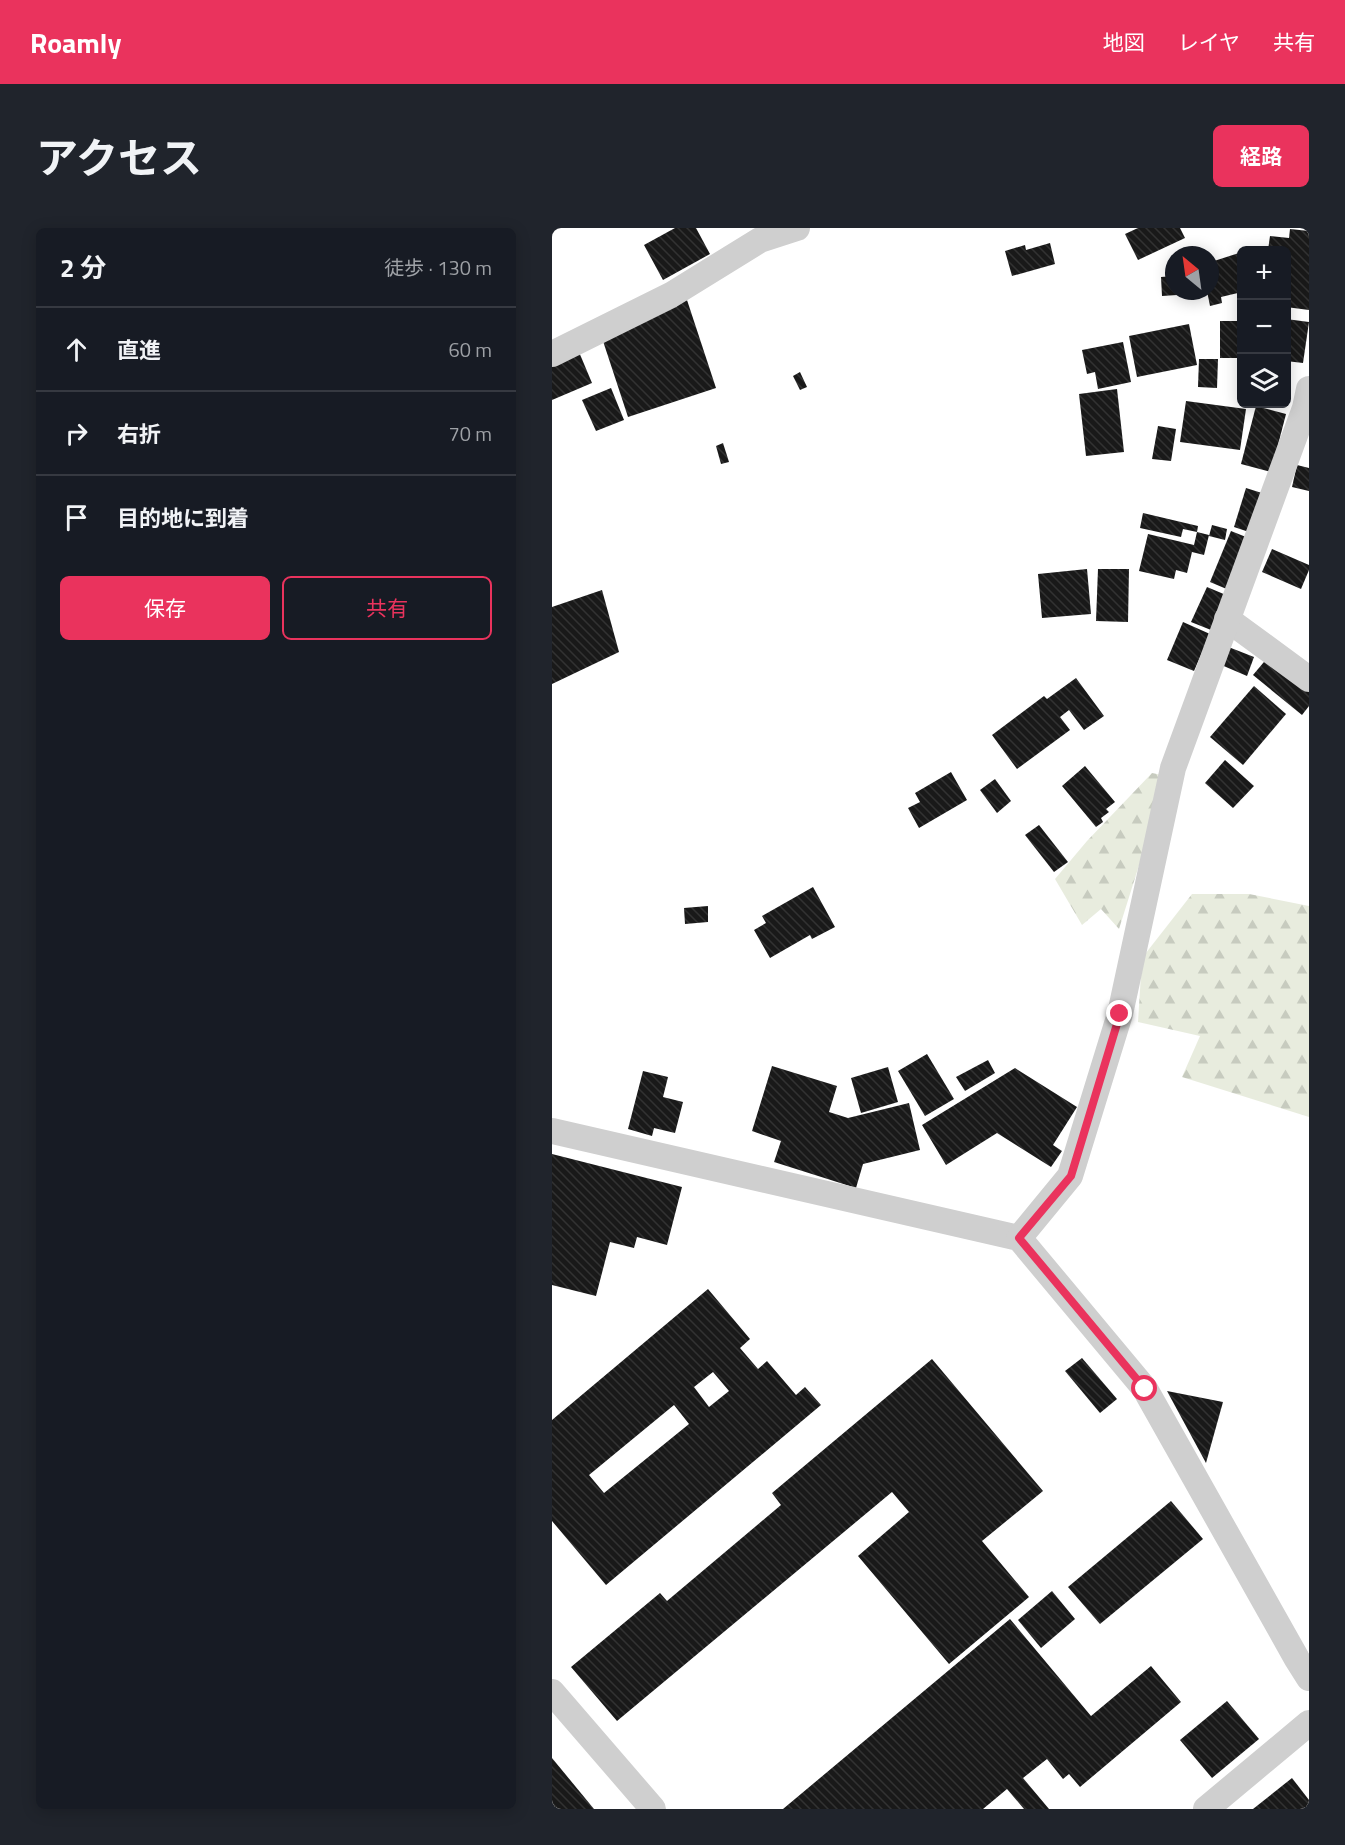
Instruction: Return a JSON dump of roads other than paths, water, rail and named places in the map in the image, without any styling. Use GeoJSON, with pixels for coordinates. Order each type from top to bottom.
{"type":"FeatureCollection","features":[{"type":"Feature","properties":{"kind":"street"},"geometry":{"type":"LineString","coordinates":[[552,354],[671,295],[756,234],[797,228]]}},
{"type":"Feature","properties":{"kind":"street"},"geometry":{"type":"LineString","coordinates":[[1019,1238],[1071,1176],[1120,1014],[1173,768],[1305,408],[1309,389]]}},
{"type":"Feature","properties":{"kind":"street"},"geometry":{"type":"LineString","coordinates":[[1227,619],[1309,679]]}},
{"type":"Feature","properties":{"kind":"street"},"geometry":{"type":"LineString","coordinates":[[552,1131],[1019,1238],[1145,1389],[1309,1678]]}},
{"type":"Feature","properties":{"kind":"street"},"geometry":{"type":"LineString","coordinates":[[552,1692],[652,1809]]}},
{"type":"Feature","properties":{"kind":"street"},"geometry":{"type":"LineString","coordinates":[[1206,1809],[1309,1723]]}}]}
